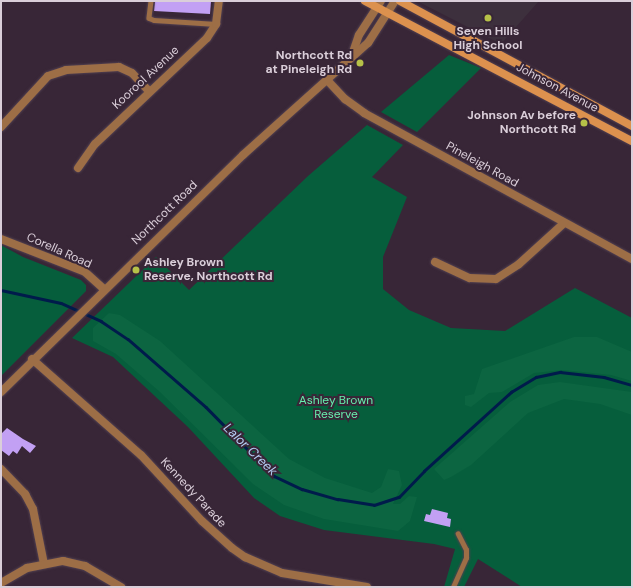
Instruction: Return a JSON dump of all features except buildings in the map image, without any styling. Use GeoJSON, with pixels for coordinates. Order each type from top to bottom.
{"type":"FeatureCollection","features":[{"type":"Feature","properties":{"kind":"main road","name":"Johnson Avenue"},"geometry":{"type":"LineString","coordinates":[[365,1],[379,4],[388,12],[632,141]]}},
{"type":"Feature","properties":{"kind":"main road","name":"Johnson Avenue"},"geometry":{"type":"LineString","coordinates":[[400,1],[632,126]]}},
{"type":"Feature","properties":{"kind":"street","name":"Koorool Avenue"},"geometry":{"type":"LineString","coordinates":[[78,168],[95,144],[149,90],[207,38],[216,24],[219,1]]}},
{"type":"Feature","properties":{"kind":"street","name":"Northcott Road"},"geometry":{"type":"LineString","coordinates":[[1,392],[32,359],[243,155],[328,81],[351,56],[368,42],[395,1]]}},
{"type":"Feature","properties":{"kind":"street","name":"Northcott Road"},"geometry":{"type":"LineString","coordinates":[[351,56],[359,36],[379,4]]}},
{"type":"Feature","properties":{"kind":"street"},"geometry":{"type":"LineString","coordinates":[[1,127],[48,76],[66,70],[119,67],[132,72],[149,90]]}},
{"type":"Feature","properties":{"kind":"street","name":"Pineleigh Road"},"geometry":{"type":"LineString","coordinates":[[328,81],[345,100],[364,113],[632,259]]}},
{"type":"Feature","properties":{"kind":"street"},"geometry":{"type":"LineString","coordinates":[[435,262],[470,278],[496,279],[519,264],[564,223]]}},
{"type":"Feature","properties":{"kind":"street","name":"Corella Road"},"geometry":{"type":"LineString","coordinates":[[1,239],[85,272],[104,289]]}},
{"type":"Feature","properties":{"kind":"street","name":"Kennedy Parade"},"geometry":{"type":"LineString","coordinates":[[32,359],[141,455],[202,521],[232,548],[246,558],[282,573],[367,587]]}},
{"type":"Feature","properties":{"kind":"street"},"geometry":{"type":"LineString","coordinates":[[1,469],[25,494],[33,509],[44,564]]}},
{"type":"Feature","properties":{"kind":"street"},"geometry":{"type":"LineString","coordinates":[[1,583],[17,572],[44,564],[63,561],[85,566],[122,587]]}},
{"type":"Feature","properties":{"kind":"lane"},"geometry":{"type":"LineString","coordinates":[[151,1],[149,18],[154,20],[216,24]]}},
{"type":"Feature","properties":{"kind":"lane"},"geometry":{"type":"LineString","coordinates":[[454,587],[466,558],[466,550],[458,534]]}},
{"type":"Feature","properties":{"kind":"shaded area","name":"Seven Hills High School"},"geometry":{"type":"Polygon","coordinates":[[[417,1],[539,1],[501,44],[417,1]]]}},
{"type":"Feature","properties":{"kind":"green space"},"geometry":{"type":"Polygon","coordinates":[[[449,55],[481,68],[417,132],[381,112],[449,55]]]}},
{"type":"Feature","properties":{"kind":"green space","name":"Ashley Brown Reserve"},"geometry":{"type":"Polygon","coordinates":[[[367,125],[403,145],[372,177],[407,197],[383,257],[383,289],[409,310],[451,328],[505,331],[575,288],[632,318],[632,587],[522,587],[478,559],[464,587],[444,587],[455,549],[434,544],[324,530],[280,516],[254,498],[188,427],[113,357],[72,338],[156,257],[189,290],[308,176],[367,125]]]}},
{"type":"Feature","properties":{"kind":"green space"},"geometry":{"type":"Polygon","coordinates":[[[1,245],[23,257],[81,280],[86,285],[86,291],[1,376],[1,245]]]}},
{"type":"Feature","properties":{"kind":"green space"},"geometry":{"type":"Polygon","coordinates":[[[109,313],[120,315],[160,341],[289,459],[325,478],[372,493],[381,487],[388,469],[399,471],[402,485],[393,504],[400,504],[409,496],[417,497],[410,521],[398,531],[324,519],[284,505],[253,484],[160,392],[116,354],[93,341],[93,328],[109,313]]]}},
{"type":"Feature","properties":{"kind":"green space"},"geometry":{"type":"Polygon","coordinates":[[[574,337],[597,337],[632,352],[632,381],[611,375],[563,370],[534,373],[502,392],[489,393],[471,407],[465,405],[465,396],[474,394],[482,369],[574,337]]]}},
{"type":"Feature","properties":{"kind":"green space"},"geometry":{"type":"Polygon","coordinates":[[[560,382],[632,392],[632,415],[600,404],[564,399],[528,413],[471,465],[451,477],[444,480],[434,469],[510,402],[538,385],[560,382]]]}},
{"type":"Feature","properties":{"kind":"waterway","name":"Lalor Creek"},"geometry":{"type":"LineString","coordinates":[[1,290],[61,303],[101,321],[128,339],[206,407],[274,476],[302,489],[338,499],[374,505],[399,497],[424,471],[511,392],[536,377],[560,372],[604,377],[632,385]]}},
{"type":"Feature","properties":{"kind":"place","name":"Seven Hills High School"},"geometry":{"type":"Point","coordinates":[488,18]}},
{"type":"Feature","properties":{"kind":"place","name":"Northcott Rd at Pineleigh Rd"},"geometry":{"type":"Point","coordinates":[360,63]}},
{"type":"Feature","properties":{"kind":"place","name":"Johnson Av before Northcott Rd"},"geometry":{"type":"Point","coordinates":[584,123]}},
{"type":"Feature","properties":{"kind":"place","name":"Ashley Brown Reserve, Northcott Rd"},"geometry":{"type":"Point","coordinates":[136,270]}}]}
